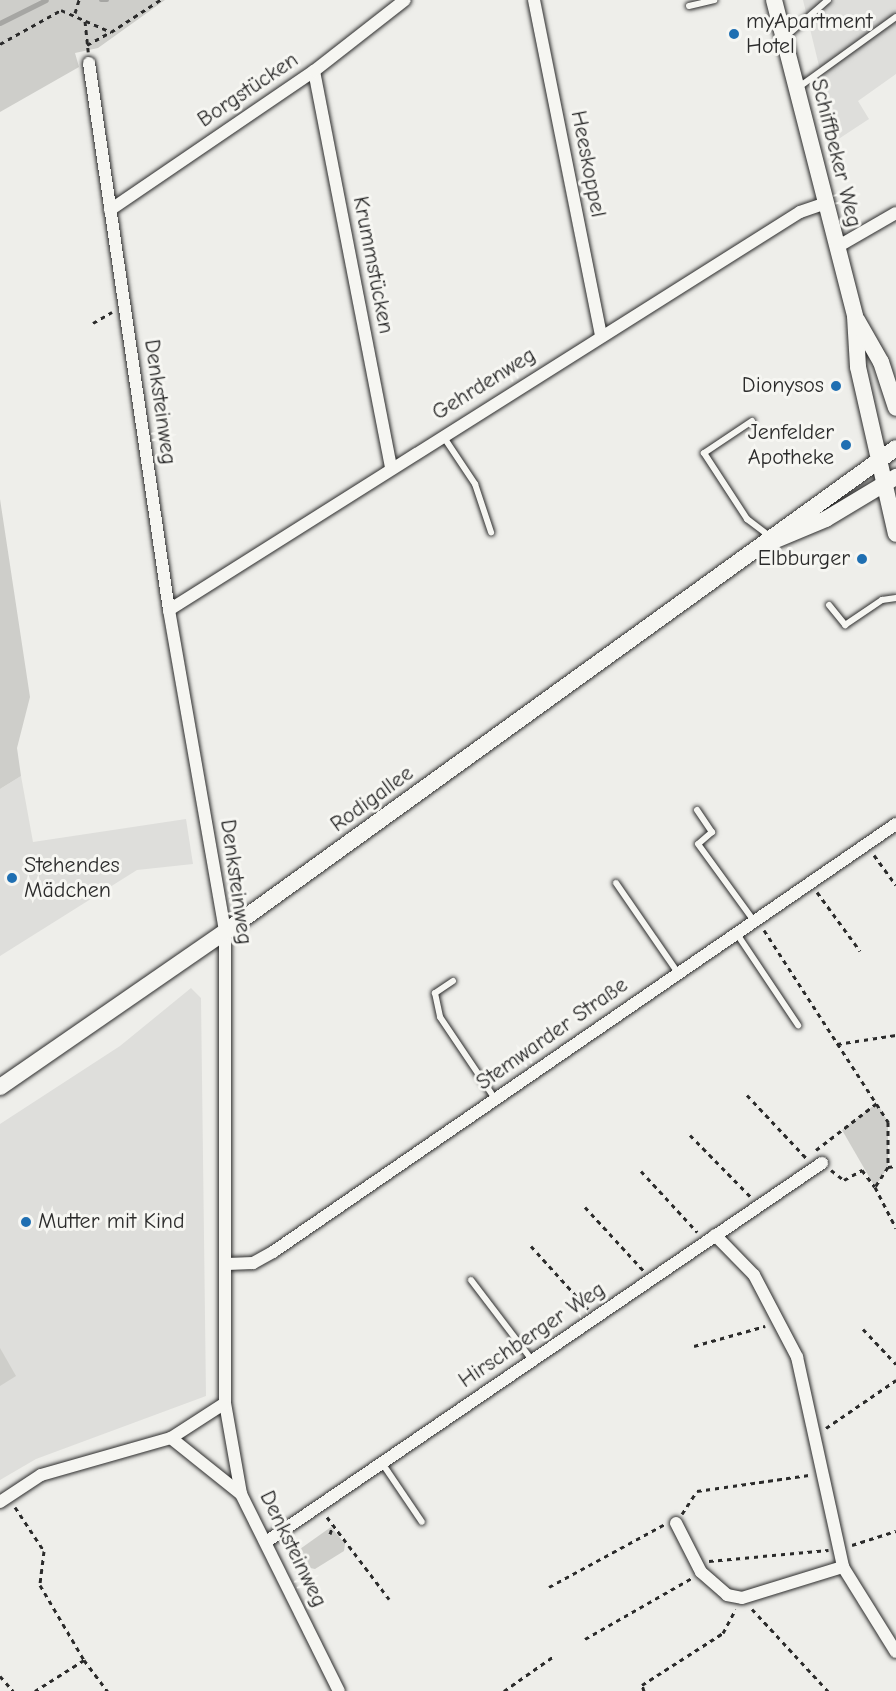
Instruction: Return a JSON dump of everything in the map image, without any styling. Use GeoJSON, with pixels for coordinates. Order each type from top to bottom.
{"type":"FeatureCollection","features":[{"type":"Feature","properties":{"kind":"main road","name":"Schiffbeker Weg"},"geometry":{"type":"LineString","coordinates":[[774,0],[855,316],[858,367],[879,458],[890,480],[896,534]]}},
{"type":"Feature","properties":{"kind":"main road","name":"Schiffbeker Weg"},"geometry":{"type":"LineString","coordinates":[[855,316],[881,362],[896,408]]}},
{"type":"Feature","properties":{"kind":"main road","name":"Rodigallee"},"geometry":{"type":"LineString","coordinates":[[0,1087],[225,932],[896,447]]}},
{"type":"Feature","properties":{"kind":"main road","name":"Rodigallee"},"geometry":{"type":"LineString","coordinates":[[769,540],[816,524],[890,480]]}},
{"type":"Feature","properties":{"kind":"street","name":"Borgstücken"},"geometry":{"type":"LineString","coordinates":[[110,210],[314,70],[405,0]]}},
{"type":"Feature","properties":{"kind":"street","name":"Heeskoppel"},"geometry":{"type":"LineString","coordinates":[[534,0],[601,336]]}},
{"type":"Feature","properties":{"kind":"street","name":"Denksteinweg"},"geometry":{"type":"LineString","coordinates":[[89,63],[169,610],[225,932],[227,1264],[225,1403],[241,1494],[339,1691]]}},
{"type":"Feature","properties":{"kind":"street","name":"Krummstücken"},"geometry":{"type":"LineString","coordinates":[[314,70],[391,467]]}},
{"type":"Feature","properties":{"kind":"street","name":"Gehrdenweg"},"geometry":{"type":"LineString","coordinates":[[169,610],[391,467],[800,212],[826,203]]}},
{"type":"Feature","properties":{"kind":"street"},"geometry":{"type":"LineString","coordinates":[[837,247],[896,213]]}},
{"type":"Feature","properties":{"kind":"street","name":"Stemwarder Straße"},"geometry":{"type":"LineString","coordinates":[[227,1264],[254,1263],[273,1252],[896,824]]}},
{"type":"Feature","properties":{"kind":"street","name":"Hirschberger Weg"},"geometry":{"type":"LineString","coordinates":[[266,1542],[759,1206],[814,1163]]}},
{"type":"Feature","properties":{"kind":"street"},"geometry":{"type":"LineString","coordinates":[[710,1238],[754,1275],[781,1321],[818,1434],[843,1567],[896,1652]]}},
{"type":"Feature","properties":{"kind":"street"},"geometry":{"type":"LineString","coordinates":[[4,1499],[41,1474],[171,1438],[225,1403]]}},
{"type":"Feature","properties":{"kind":"street"},"geometry":{"type":"LineString","coordinates":[[171,1438],[241,1494]]}},
{"type":"Feature","properties":{"kind":"street"},"geometry":{"type":"LineString","coordinates":[[676,1523],[697,1567],[727,1595],[742,1598],[843,1567]]}},
{"type":"Feature","properties":{"kind":"lane"},"geometry":{"type":"LineString","coordinates":[[689,6],[714,0]]}},
{"type":"Feature","properties":{"kind":"lane"},"geometry":{"type":"LineString","coordinates":[[784,38],[828,0]]}},
{"type":"Feature","properties":{"kind":"lane"},"geometry":{"type":"LineString","coordinates":[[797,88],[896,17]]}},
{"type":"Feature","properties":{"kind":"lane"},"geometry":{"type":"LineString","coordinates":[[752,421],[704,453],[747,519],[769,540]]}},
{"type":"Feature","properties":{"kind":"lane"},"geometry":{"type":"LineString","coordinates":[[442,435],[475,484],[491,532]]}},
{"type":"Feature","properties":{"kind":"lane"},"geometry":{"type":"LineString","coordinates":[[830,605],[845,626],[882,600],[896,598]]}},
{"type":"Feature","properties":{"kind":"lane"},"geometry":{"type":"LineString","coordinates":[[697,810],[712,832],[698,844],[755,920]]}},
{"type":"Feature","properties":{"kind":"lane"},"geometry":{"type":"LineString","coordinates":[[616,883],[678,973]]}},
{"type":"Feature","properties":{"kind":"lane"},"geometry":{"type":"LineString","coordinates":[[736,933],[798,1025]]}},
{"type":"Feature","properties":{"kind":"lane"},"geometry":{"type":"LineString","coordinates":[[453,981],[435,993],[440,1017],[495,1099]]}},
{"type":"Feature","properties":{"kind":"lane"},"geometry":{"type":"LineString","coordinates":[[471,1280],[532,1360]]}},
{"type":"Feature","properties":{"kind":"lane"},"geometry":{"type":"LineString","coordinates":[[381,1463],[422,1522]]}},
{"type":"Feature","properties":{"kind":"path"},"geometry":{"type":"LineString","coordinates":[[75,13],[79,0]]}},
{"type":"Feature","properties":{"kind":"path"},"geometry":{"type":"LineString","coordinates":[[87,45],[160,0]]}},
{"type":"Feature","properties":{"kind":"path"},"geometry":{"type":"LineString","coordinates":[[0,44],[61,10],[75,13],[85,21],[111,32]]}},
{"type":"Feature","properties":{"kind":"path"},"geometry":{"type":"LineString","coordinates":[[85,21],[89,63]]}},
{"type":"Feature","properties":{"kind":"path"},"geometry":{"type":"LineString","coordinates":[[93,323],[124,305]]}},
{"type":"Feature","properties":{"kind":"path"},"geometry":{"type":"LineString","coordinates":[[867,844],[896,885]]}},
{"type":"Feature","properties":{"kind":"path"},"geometry":{"type":"LineString","coordinates":[[811,882],[860,951]]}},
{"type":"Feature","properties":{"kind":"path"},"geometry":{"type":"LineString","coordinates":[[755,920],[888,1122],[888,1167],[875,1187]]}},
{"type":"Feature","properties":{"kind":"path"},"geometry":{"type":"LineString","coordinates":[[837,1044],[896,1035]]}},
{"type":"Feature","properties":{"kind":"path"},"geometry":{"type":"LineString","coordinates":[[747,1095],[814,1163],[844,1180],[862,1170],[875,1187],[896,1228]]}},
{"type":"Feature","properties":{"kind":"path"},"geometry":{"type":"LineString","coordinates":[[814,1163],[877,1104]]}},
{"type":"Feature","properties":{"kind":"path"},"geometry":{"type":"LineString","coordinates":[[690,1135],[759,1206]]}},
{"type":"Feature","properties":{"kind":"path"},"geometry":{"type":"LineString","coordinates":[[888,1167],[896,1166]]}},
{"type":"Feature","properties":{"kind":"path"},"geometry":{"type":"LineString","coordinates":[[641,1172],[710,1238]]}},
{"type":"Feature","properties":{"kind":"path"},"geometry":{"type":"LineString","coordinates":[[585,1207],[651,1279]]}},
{"type":"Feature","properties":{"kind":"path"},"geometry":{"type":"LineString","coordinates":[[531,1246],[595,1317]]}},
{"type":"Feature","properties":{"kind":"path"},"geometry":{"type":"LineString","coordinates":[[694,1346],[781,1321]]}},
{"type":"Feature","properties":{"kind":"path"},"geometry":{"type":"LineString","coordinates":[[863,1329],[896,1364]]}},
{"type":"Feature","properties":{"kind":"path"},"geometry":{"type":"LineString","coordinates":[[818,1434],[896,1380]]}},
{"type":"Feature","properties":{"kind":"path"},"geometry":{"type":"LineString","coordinates":[[549,1587],[656,1525],[676,1523],[697,1491],[825,1472]]}},
{"type":"Feature","properties":{"kind":"path"},"geometry":{"type":"LineString","coordinates":[[4,1499],[44,1551],[39,1585],[84,1660],[107,1691]]}},
{"type":"Feature","properties":{"kind":"path"},"geometry":{"type":"LineString","coordinates":[[319,1506],[389,1599]]}},
{"type":"Feature","properties":{"kind":"path"},"geometry":{"type":"LineString","coordinates":[[330,1534],[333,1525]]}},
{"type":"Feature","properties":{"kind":"path"},"geometry":{"type":"LineString","coordinates":[[585,1638],[697,1567],[841,1549],[896,1532]]}},
{"type":"Feature","properties":{"kind":"path"},"geometry":{"type":"LineString","coordinates":[[644,1691],[642,1685],[723,1633],[742,1598],[828,1691]]}},
{"type":"Feature","properties":{"kind":"path"},"geometry":{"type":"LineString","coordinates":[[504,1691],[554,1656]]}},
{"type":"Feature","properties":{"kind":"path"},"geometry":{"type":"LineString","coordinates":[[35,1691],[84,1660]]}},
{"type":"Feature","properties":{"kind":"path"},"geometry":{"type":"LineString","coordinates":[[0,1676],[13,1691]]}},
{"type":"Feature","properties":{"kind":"shaded area"},"geometry":{"type":"Polygon","coordinates":[[[0,0],[165,0],[98,48],[75,53],[79,67],[0,112],[0,0]]]}},
{"type":"Feature","properties":{"kind":"shaded area"},"geometry":{"type":"Polygon","coordinates":[[[803,0],[896,0],[896,74],[858,101],[869,119],[837,140],[803,0]]]}},
{"type":"Feature","properties":{"kind":"shaded area"},"geometry":{"type":"Polygon","coordinates":[[[0,499],[30,697],[17,748],[21,776],[0,789],[0,499]]]}},
{"type":"Feature","properties":{"kind":"shaded area"},"geometry":{"type":"Polygon","coordinates":[[[21,776],[33,842],[186,819],[193,864],[137,870],[0,956],[0,789],[21,776]]]}},
{"type":"Feature","properties":{"kind":"shaded area"},"geometry":{"type":"Polygon","coordinates":[[[191,988],[201,998],[206,1396],[36,1459],[0,1480],[0,1124],[120,1046],[191,988]]]}},
{"type":"Feature","properties":{"kind":"shaded area"},"geometry":{"type":"Polygon","coordinates":[[[877,1103],[888,1122],[888,1167],[875,1187],[842,1130],[877,1103]]]}},
{"type":"Feature","properties":{"kind":"shaded area"},"geometry":{"type":"Polygon","coordinates":[[[0,1348],[16,1376],[0,1386],[0,1348]]]}},
{"type":"Feature","properties":{"kind":"shaded area"},"geometry":{"type":"Polygon","coordinates":[[[331,1527],[345,1544],[344,1551],[315,1569],[306,1567],[300,1549],[331,1527]]]}},
{"type":"Feature","properties":{"kind":"waterway"},"geometry":{"type":"LineString","coordinates":[[0,23],[46,0]]}},
{"type":"Feature","properties":{"kind":"waterway"},"geometry":{"type":"LineString","coordinates":[[101,0],[107,0]]}},
{"type":"Feature","properties":{"kind":"place","name":"myApartment Hotel"},"geometry":{"type":"Point","coordinates":[734,34]}},
{"type":"Feature","properties":{"kind":"place","name":"Dionysos"},"geometry":{"type":"Point","coordinates":[836,386]}},
{"type":"Feature","properties":{"kind":"place","name":"Jenfelder Apotheke"},"geometry":{"type":"Point","coordinates":[846,445]}},
{"type":"Feature","properties":{"kind":"place","name":"Elbburger"},"geometry":{"type":"Point","coordinates":[862,559]}},
{"type":"Feature","properties":{"kind":"place","name":"Stehendes Mädchen"},"geometry":{"type":"Point","coordinates":[12,878]}},
{"type":"Feature","properties":{"kind":"place","name":"Mutter mit Kind"},"geometry":{"type":"Point","coordinates":[26,1222]}}]}
